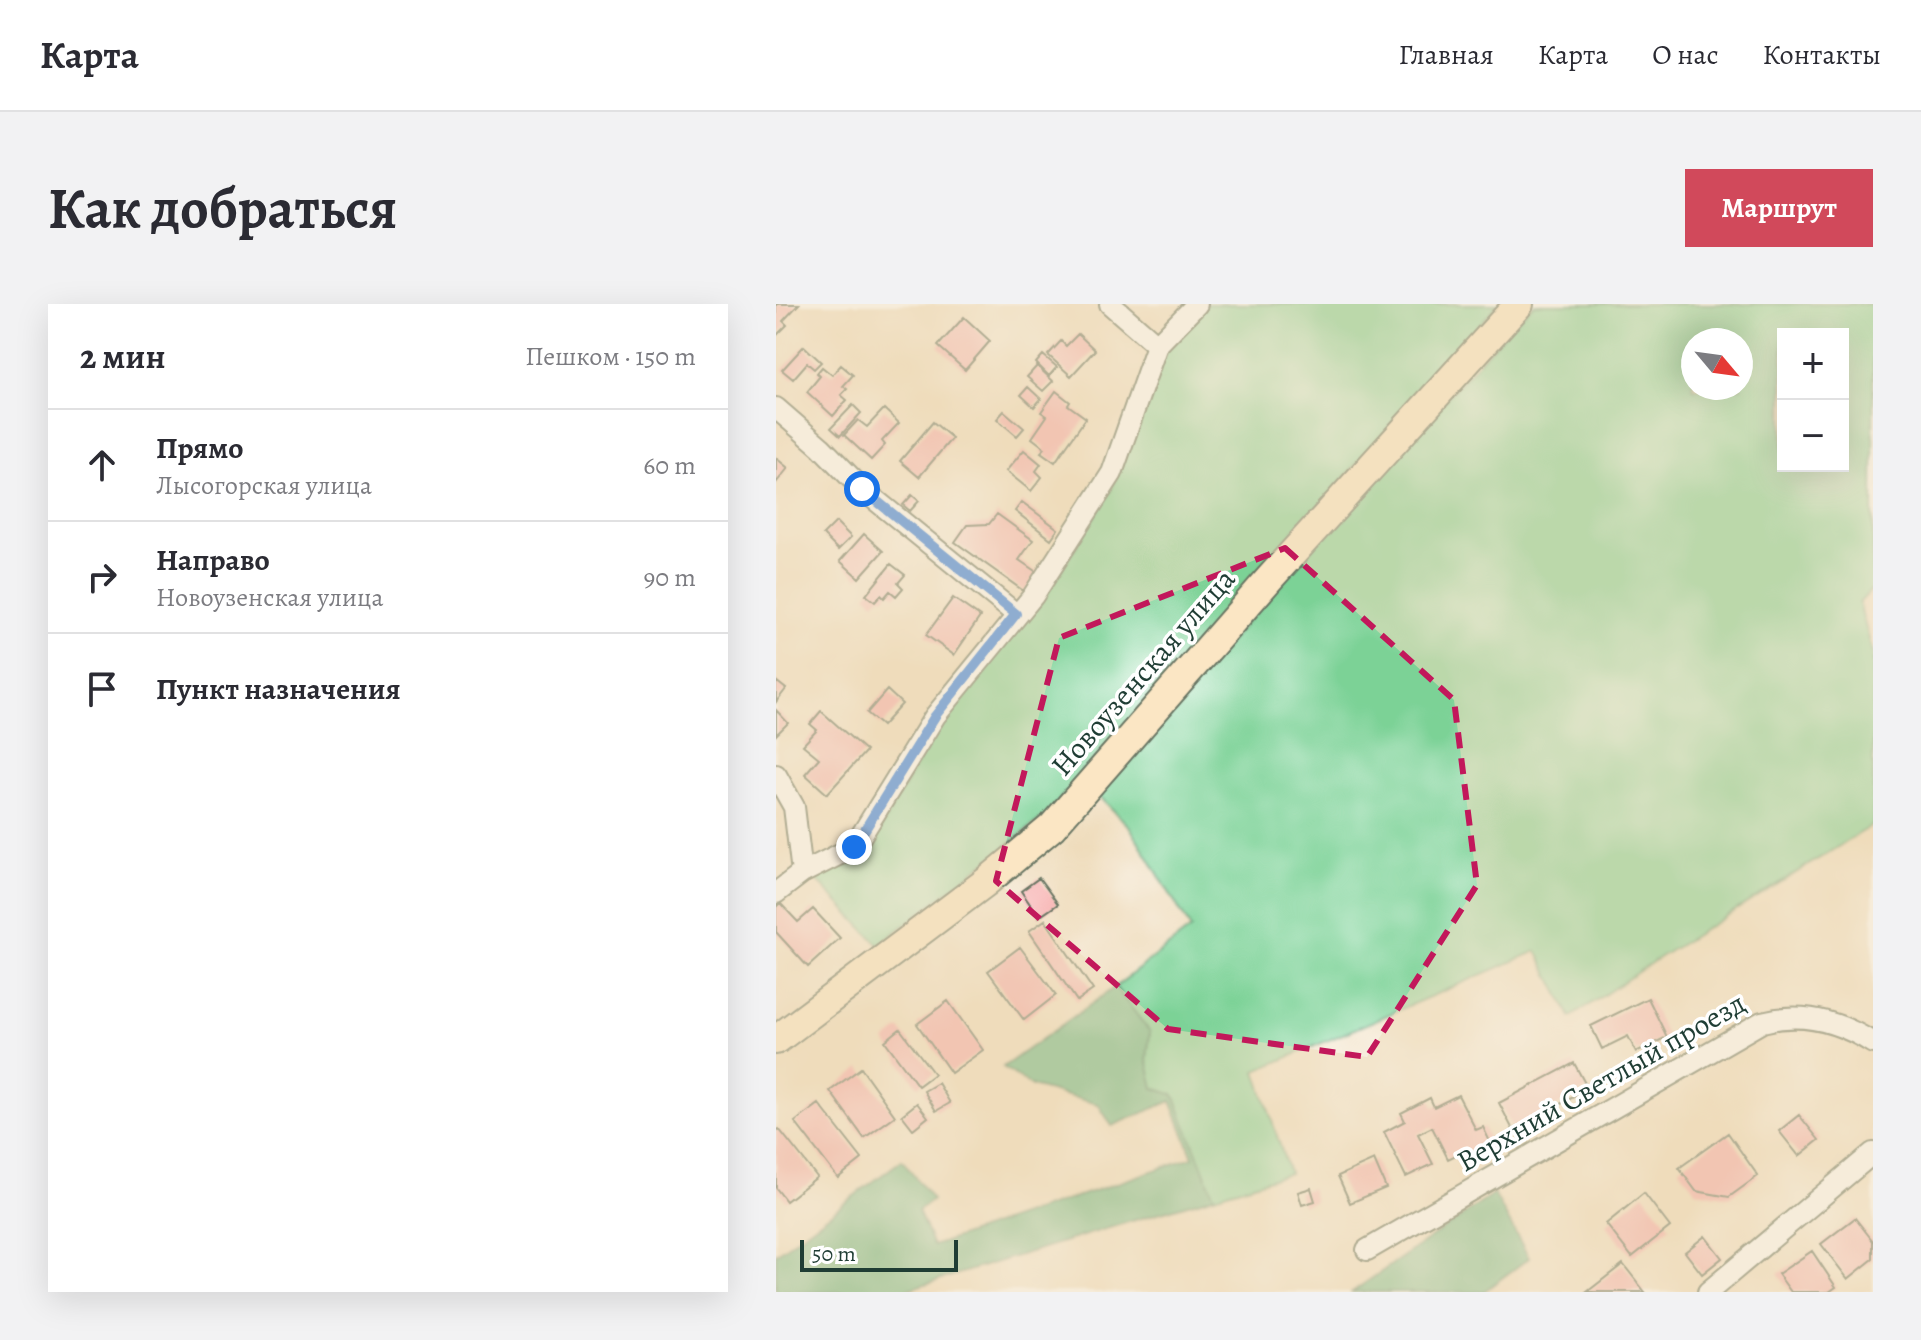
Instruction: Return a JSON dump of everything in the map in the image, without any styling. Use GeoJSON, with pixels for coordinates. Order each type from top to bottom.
{"type":"FeatureCollection","features":[{"type":"Feature","properties":{"kind":"main road","name":"Новоузенская улица"},"geometry":{"type":"LineString","coordinates":[[776,1040],[986,882],[1052,827],[1270,578],[1519,304]]}},
{"type":"Feature","properties":{"kind":"street"},"geometry":{"type":"LineString","coordinates":[[1110,304],[1157,345]]}},
{"type":"Feature","properties":{"kind":"street"},"geometry":{"type":"LineString","coordinates":[[776,893],[802,873],[854,847],[935,716],[1033,596],[1112,473],[1157,345],[1197,304]]}},
{"type":"Feature","properties":{"kind":"street"},"geometry":{"type":"LineString","coordinates":[[776,408],[821,447],[862,489],[1016,614]]}},
{"type":"Feature","properties":{"kind":"street"},"geometry":{"type":"LineString","coordinates":[[776,775],[794,807],[802,873]]}},
{"type":"Feature","properties":{"kind":"street","name":"Верхний Светлый проезд"},"geometry":{"type":"LineString","coordinates":[[1367,1250],[1762,1022],[1781,1017],[1803,1017],[1848,1027],[1873,1043]]}},
{"type":"Feature","properties":{"kind":"street"},"geometry":{"type":"LineString","coordinates":[[1708,1292],[1873,1153]]}},
{"type":"Feature","properties":{"kind":"highlighted area"},"geometry":{"type":"Polygon","coordinates":[[[1285,548],[1454,700],[1477,885],[1367,1057],[1168,1029],[996,881],[1059,638],[1285,548]]]}},
{"type":"Feature","properties":{"kind":"green space"},"geometry":{"type":"Polygon","coordinates":[[[1207,304],[1498,304],[1046,815],[879,945],[812,875],[837,867],[873,842],[919,759],[958,699],[1041,602],[1111,490],[1169,343],[1207,304]]]}},
{"type":"Feature","properties":{"kind":"green space"},"geometry":{"type":"Polygon","coordinates":[[[1534,304],[1873,304],[1873,588],[1859,603],[1873,654],[1873,825],[1660,957],[1571,1017],[1537,951],[1256,1071],[1289,1173],[1214,1196],[1174,1095],[1154,1088],[1147,1059],[1150,1032],[1115,987],[1191,929],[1130,827],[1098,795],[1276,587],[1534,304]]]}},
{"type":"Feature","properties":{"kind":"green space"},"geometry":{"type":"Polygon","coordinates":[[[1115,987],[1150,1032],[1147,1059],[1154,1088],[1174,1095],[1214,1196],[899,1292],[776,1292],[776,1254],[902,1160],[932,1200],[918,1211],[933,1246],[1193,1157],[1171,1101],[1112,1126],[1098,1104],[1031,1086],[1003,1067],[1115,987]]]}},
{"type":"Feature","properties":{"kind":"green space"},"geometry":{"type":"Polygon","coordinates":[[[1494,1194],[1529,1258],[1483,1292],[1352,1292],[1494,1194]]]}},
{"type":"Feature","properties":{"kind":"building"},"geometry":{"type":"Polygon","coordinates":[[[776,304],[799,304],[783,321],[787,325],[776,336],[776,304]]]}},
{"type":"Feature","properties":{"kind":"building"},"geometry":{"type":"Polygon","coordinates":[[[964,317],[990,341],[965,370],[938,346],[964,317]]]}},
{"type":"Feature","properties":{"kind":"building"},"geometry":{"type":"Polygon","coordinates":[[[1078,334],[1095,350],[1071,376],[1048,355],[1061,341],[1066,346],[1078,334]]]}},
{"type":"Feature","properties":{"kind":"building"},"geometry":{"type":"Polygon","coordinates":[[[804,346],[821,362],[814,369],[807,363],[793,379],[782,370],[804,346]]]}},
{"type":"Feature","properties":{"kind":"building"},"geometry":{"type":"Polygon","coordinates":[[[1043,355],[1057,367],[1049,376],[1036,363],[1043,355]]]}},
{"type":"Feature","properties":{"kind":"building"},"geometry":{"type":"Polygon","coordinates":[[[841,365],[853,375],[843,386],[847,389],[841,395],[847,400],[833,416],[807,392],[820,376],[817,373],[822,367],[832,375],[841,365]]]}},
{"type":"Feature","properties":{"kind":"building"},"geometry":{"type":"Polygon","coordinates":[[[1037,366],[1053,381],[1043,391],[1027,377],[1037,366]]]}},
{"type":"Feature","properties":{"kind":"building"},"geometry":{"type":"Polygon","coordinates":[[[1028,387],[1041,399],[1034,407],[1021,395],[1028,387]]]}},
{"type":"Feature","properties":{"kind":"building"},"geometry":{"type":"Polygon","coordinates":[[[1056,391],[1086,418],[1055,462],[1041,452],[1045,448],[1032,438],[1047,416],[1041,412],[1056,391]]]}},
{"type":"Feature","properties":{"kind":"building"},"geometry":{"type":"Polygon","coordinates":[[[853,405],[861,413],[840,436],[831,428],[853,405]]]}},
{"type":"Feature","properties":{"kind":"building"},"geometry":{"type":"Polygon","coordinates":[[[884,409],[899,423],[882,441],[885,445],[871,460],[844,435],[858,420],[867,427],[884,409]]]}},
{"type":"Feature","properties":{"kind":"building"},"geometry":{"type":"Polygon","coordinates":[[[1004,411],[1024,428],[1017,436],[997,419],[1004,411]]]}},
{"type":"Feature","properties":{"kind":"building"},"geometry":{"type":"Polygon","coordinates":[[[933,422],[952,438],[919,477],[900,461],[933,422]]]}},
{"type":"Feature","properties":{"kind":"building"},"geometry":{"type":"Polygon","coordinates":[[[1024,450],[1041,464],[1036,471],[1042,477],[1031,491],[1006,471],[1024,450]]]}},
{"type":"Feature","properties":{"kind":"building"},"geometry":{"type":"Polygon","coordinates":[[[776,458],[788,468],[776,483],[776,458]]]}},
{"type":"Feature","properties":{"kind":"building"},"geometry":{"type":"Polygon","coordinates":[[[912,495],[919,501],[910,511],[903,505],[912,495]]]}},
{"type":"Feature","properties":{"kind":"building"},"geometry":{"type":"Polygon","coordinates":[[[1022,502],[1058,529],[1051,539],[1015,511],[1022,502]]]}},
{"type":"Feature","properties":{"kind":"building"},"geometry":{"type":"Polygon","coordinates":[[[997,514],[1033,540],[1019,560],[1038,573],[1025,592],[955,542],[967,525],[989,524],[997,514]]]}},
{"type":"Feature","properties":{"kind":"building"},"geometry":{"type":"Polygon","coordinates":[[[836,522],[851,537],[838,550],[823,535],[836,522]]]}},
{"type":"Feature","properties":{"kind":"building"},"geometry":{"type":"Polygon","coordinates":[[[864,534],[883,551],[859,578],[840,561],[864,534]]]}},
{"type":"Feature","properties":{"kind":"building"},"geometry":{"type":"Polygon","coordinates":[[[891,564],[905,575],[898,583],[903,588],[896,596],[890,591],[875,602],[866,595],[891,564]]]}},
{"type":"Feature","properties":{"kind":"building"},"geometry":{"type":"Polygon","coordinates":[[[953,598],[980,617],[954,655],[926,635],[953,598]]]}},
{"type":"Feature","properties":{"kind":"building"},"geometry":{"type":"Polygon","coordinates":[[[776,681],[786,689],[776,702],[776,681]]]}},
{"type":"Feature","properties":{"kind":"building"},"geometry":{"type":"Polygon","coordinates":[[[887,690],[902,704],[882,726],[867,713],[887,690]]]}},
{"type":"Feature","properties":{"kind":"building"},"geometry":{"type":"Polygon","coordinates":[[[776,710],[788,723],[776,735],[776,710]]]}},
{"type":"Feature","properties":{"kind":"building"},"geometry":{"type":"Polygon","coordinates":[[[821,711],[866,751],[827,794],[805,774],[819,758],[803,745],[817,730],[810,724],[821,711]]]}},
{"type":"Feature","properties":{"kind":"building"},"geometry":{"type":"Polygon","coordinates":[[[1039,878],[1058,904],[1039,917],[1021,891],[1039,878]]]}},
{"type":"Feature","properties":{"kind":"building"},"geometry":{"type":"Polygon","coordinates":[[[780,903],[798,922],[813,909],[840,938],[808,967],[776,932],[776,907],[780,903]]]}},
{"type":"Feature","properties":{"kind":"building"},"geometry":{"type":"Polygon","coordinates":[[[1045,920],[1093,990],[1077,1001],[1029,931],[1045,920]]]}},
{"type":"Feature","properties":{"kind":"building"},"geometry":{"type":"Polygon","coordinates":[[[1020,947],[1056,995],[1024,1020],[988,971],[1020,947]]]}},
{"type":"Feature","properties":{"kind":"building"},"geometry":{"type":"Polygon","coordinates":[[[1648,998],[1667,1037],[1636,1052],[1628,1036],[1602,1049],[1591,1026],[1648,998]]]}},
{"type":"Feature","properties":{"kind":"building"},"geometry":{"type":"Polygon","coordinates":[[[948,1001],[983,1050],[951,1073],[917,1024],[948,1001]]]}},
{"type":"Feature","properties":{"kind":"building"},"geometry":{"type":"Polygon","coordinates":[[[900,1029],[934,1074],[918,1086],[885,1041],[900,1029]]]}},
{"type":"Feature","properties":{"kind":"building"},"geometry":{"type":"Polygon","coordinates":[[[1574,1063],[1588,1089],[1513,1130],[1499,1103],[1574,1063]]]}},
{"type":"Feature","properties":{"kind":"building"},"geometry":{"type":"Polygon","coordinates":[[[861,1068],[895,1116],[864,1138],[830,1091],[861,1068]]]}},
{"type":"Feature","properties":{"kind":"building"},"geometry":{"type":"Polygon","coordinates":[[[938,1083],[950,1103],[936,1111],[924,1091],[938,1083]]]}},
{"type":"Feature","properties":{"kind":"building"},"geometry":{"type":"Polygon","coordinates":[[[1458,1095],[1476,1130],[1483,1127],[1493,1148],[1468,1160],[1464,1151],[1448,1159],[1432,1127],[1418,1134],[1433,1164],[1406,1177],[1384,1132],[1405,1121],[1401,1113],[1430,1098],[1434,1107],[1458,1095]]]}},
{"type":"Feature","properties":{"kind":"building"},"geometry":{"type":"Polygon","coordinates":[[[917,1103],[928,1117],[913,1129],[902,1115],[917,1103]]]}},
{"type":"Feature","properties":{"kind":"building"},"geometry":{"type":"Polygon","coordinates":[[[819,1104],[862,1159],[838,1178],[795,1122],[819,1104]]]}},
{"type":"Feature","properties":{"kind":"building"},"geometry":{"type":"Polygon","coordinates":[[[1799,1115],[1819,1140],[1799,1156],[1779,1131],[1799,1115]]]}},
{"type":"Feature","properties":{"kind":"building"},"geometry":{"type":"Polygon","coordinates":[[[779,1129],[817,1177],[786,1201],[776,1188],[776,1131],[779,1129]]]}},
{"type":"Feature","properties":{"kind":"building"},"geometry":{"type":"Polygon","coordinates":[[[1728,1133],[1758,1176],[1729,1197],[1696,1191],[1679,1168],[1728,1133]]]}},
{"type":"Feature","properties":{"kind":"building"},"geometry":{"type":"Polygon","coordinates":[[[1374,1160],[1386,1188],[1350,1203],[1338,1176],[1374,1160]]]}},
{"type":"Feature","properties":{"kind":"building"},"geometry":{"type":"Polygon","coordinates":[[[1311,1188],[1315,1201],[1302,1205],[1298,1192],[1311,1188]]]}},
{"type":"Feature","properties":{"kind":"building"},"geometry":{"type":"Polygon","coordinates":[[[1644,1193],[1670,1227],[1632,1257],[1606,1224],[1644,1193]]]}},
{"type":"Feature","properties":{"kind":"building"},"geometry":{"type":"Polygon","coordinates":[[[1855,1218],[1873,1241],[1873,1259],[1848,1279],[1821,1244],[1855,1218]]]}},
{"type":"Feature","properties":{"kind":"building"},"geometry":{"type":"Polygon","coordinates":[[[1705,1236],[1722,1258],[1702,1274],[1685,1252],[1705,1236]]]}},
{"type":"Feature","properties":{"kind":"building"},"geometry":{"type":"Polygon","coordinates":[[[1812,1251],[1836,1287],[1829,1292],[1791,1292],[1778,1274],[1812,1251]]]}},
{"type":"Feature","properties":{"kind":"building"},"geometry":{"type":"Polygon","coordinates":[[[1623,1264],[1645,1292],[1587,1292],[1623,1264]]]}},
{"type":"Feature","properties":{"kind":"route"},"geometry":{"type":"LineString","coordinates":[[854,847],[935,716],[1016,614],[862,489]]}}]}
